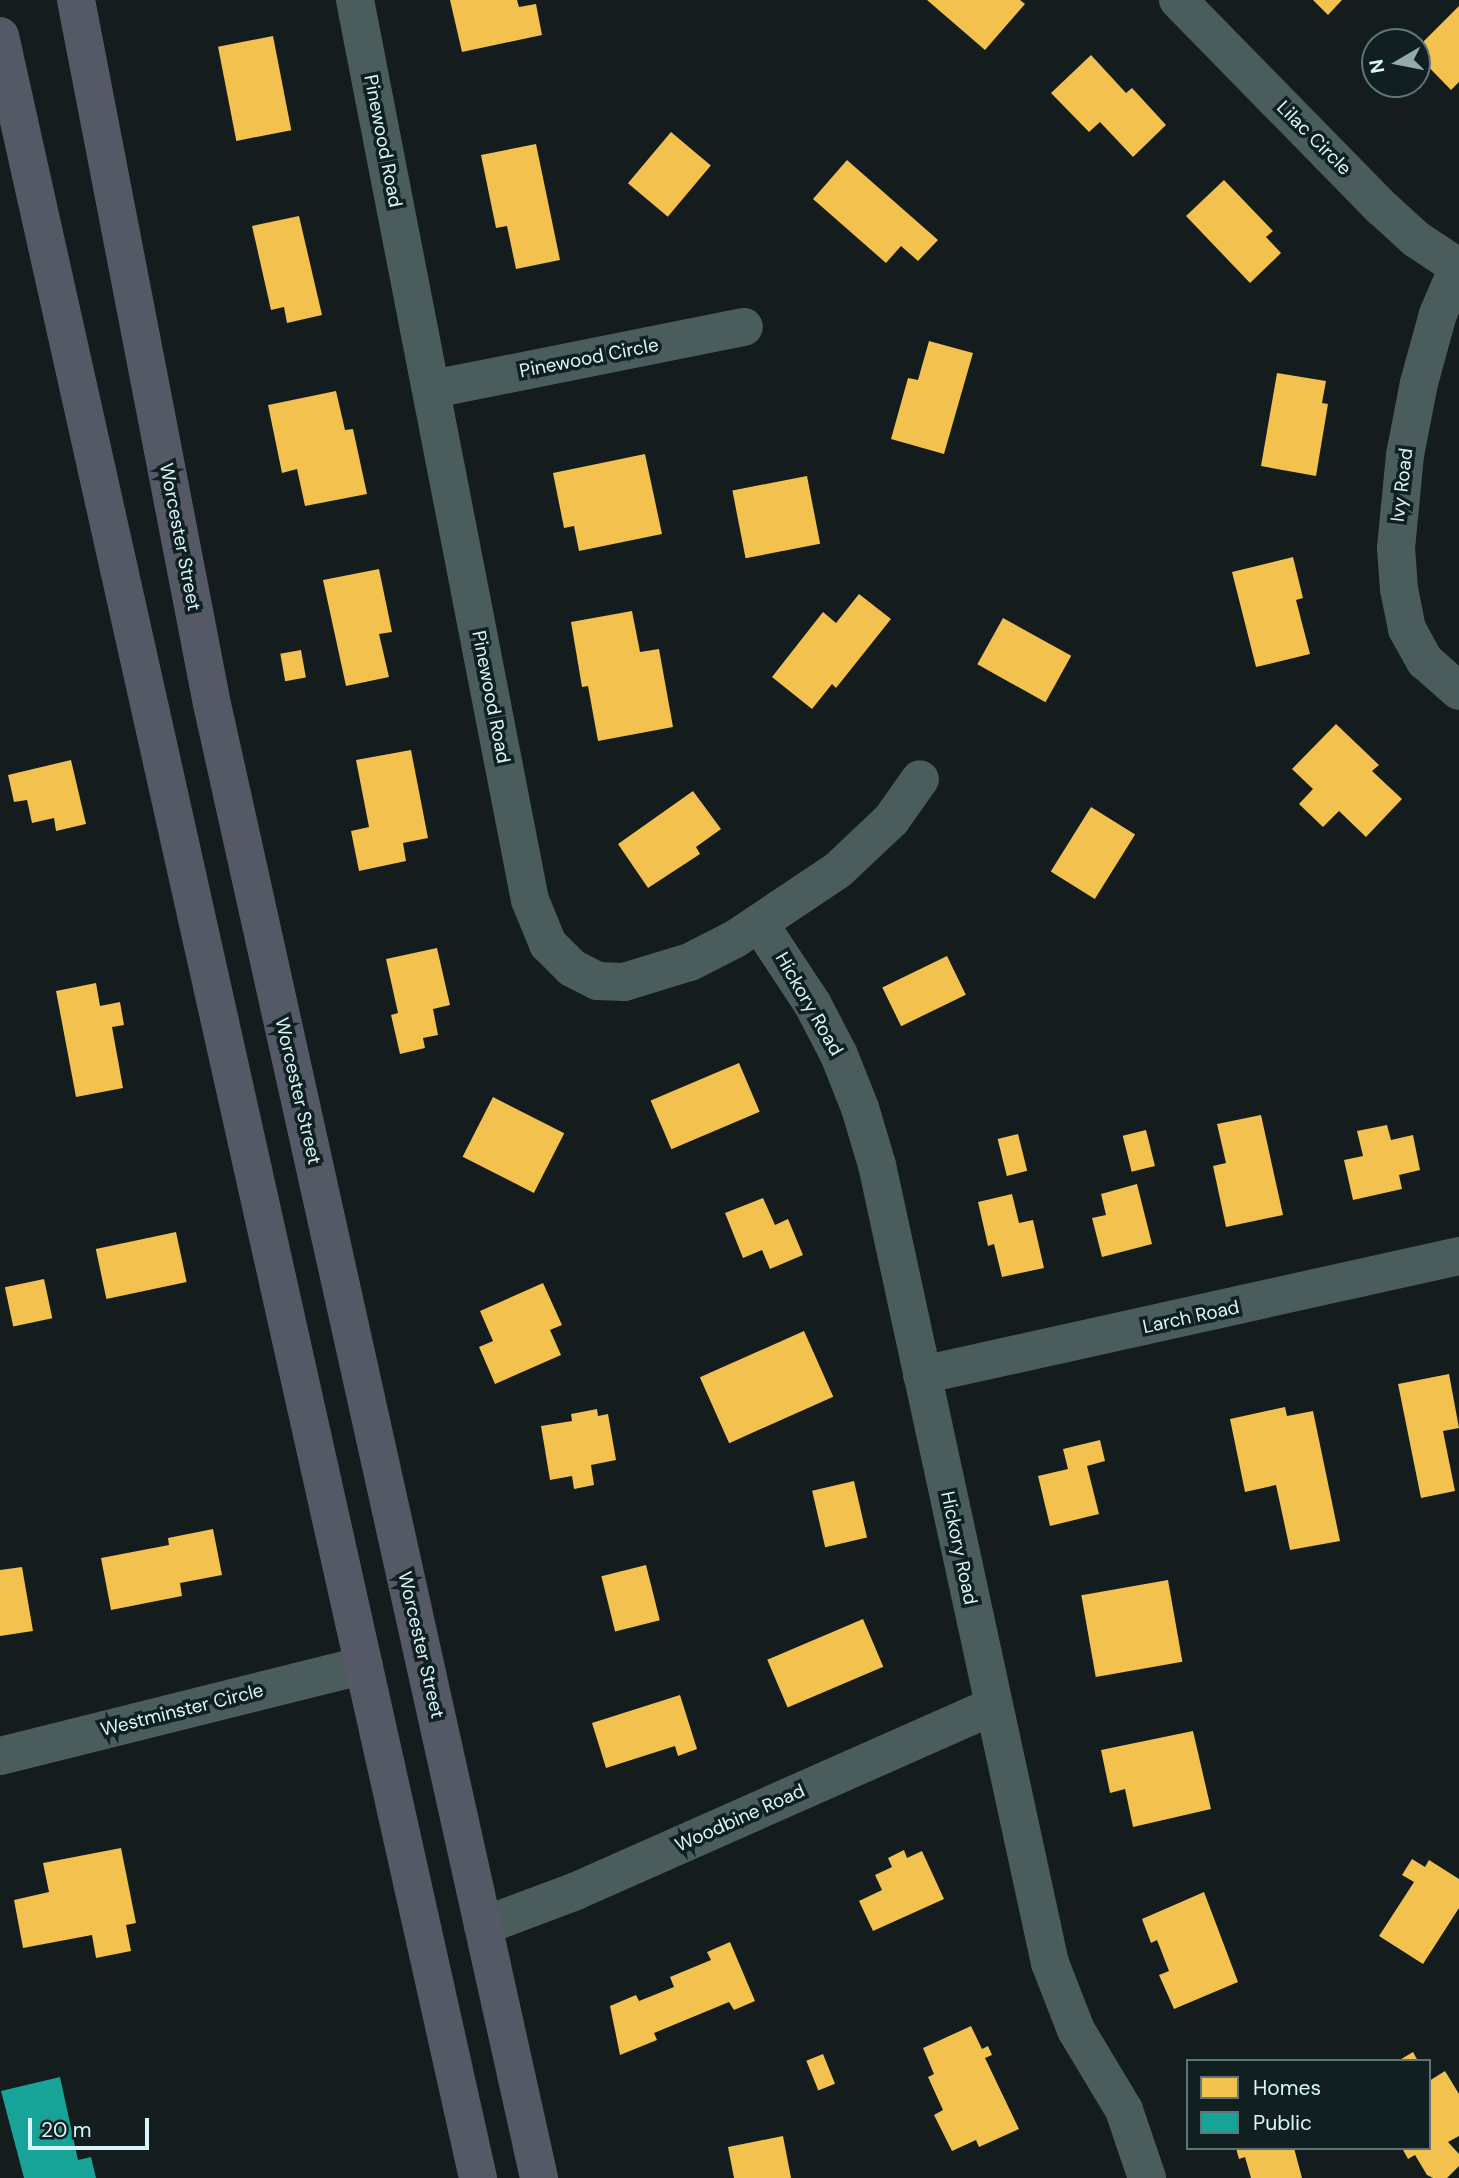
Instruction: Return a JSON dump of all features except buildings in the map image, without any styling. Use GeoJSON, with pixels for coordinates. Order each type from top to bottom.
{"type":"FeatureCollection","features":[{"type":"Feature","properties":{"kind":"highway","name":"Worcester Street"},"geometry":{"type":"LineString","coordinates":[[76,0],[215,716],[540,2178]]}},
{"type":"Feature","properties":{"kind":"highway"},"geometry":{"type":"LineString","coordinates":[[0,36],[478,2178]]}},
{"type":"Feature","properties":{"kind":"street","name":"Pinewood Road"},"geometry":{"type":"LineString","coordinates":[[355,0],[433,388],[530,900],[544,937],[559,957],[585,976],[597,981],[624,982],[690,962],[759,923],[856,855],[891,820],[920,779]]}},
{"type":"Feature","properties":{"kind":"street","name":"Lilac Circle"},"geometry":{"type":"LineString","coordinates":[[1178,0],[1391,216],[1416,239],[1458,266]]}},
{"type":"Feature","properties":{"kind":"street","name":"Ivy Road"},"geometry":{"type":"LineString","coordinates":[[1458,266],[1438,314],[1419,383],[1403,467],[1396,548],[1399,589],[1407,629],[1425,661],[1459,691]]}},
{"type":"Feature","properties":{"kind":"street","name":"Pinewood Circle"},"geometry":{"type":"LineString","coordinates":[[433,388],[744,327]]}},
{"type":"Feature","properties":{"kind":"street","name":"Hickory Road"},"geometry":{"type":"LineString","coordinates":[[759,923],[813,1005],[851,1080],[877,1165],[1057,1986],[1076,2030],[1124,2110],[1147,2178]]}},
{"type":"Feature","properties":{"kind":"street","name":"Larch Road"},"geometry":{"type":"LineString","coordinates":[[922,1375],[1459,1256]]}},
{"type":"Feature","properties":{"kind":"street","name":"Westminster Circle"},"geometry":{"type":"LineString","coordinates":[[0,1756],[364,1665]]}},
{"type":"Feature","properties":{"kind":"street","name":"Woodbine Road"},"geometry":{"type":"LineString","coordinates":[[483,1926],[576,1891],[994,1706]]}}]}
